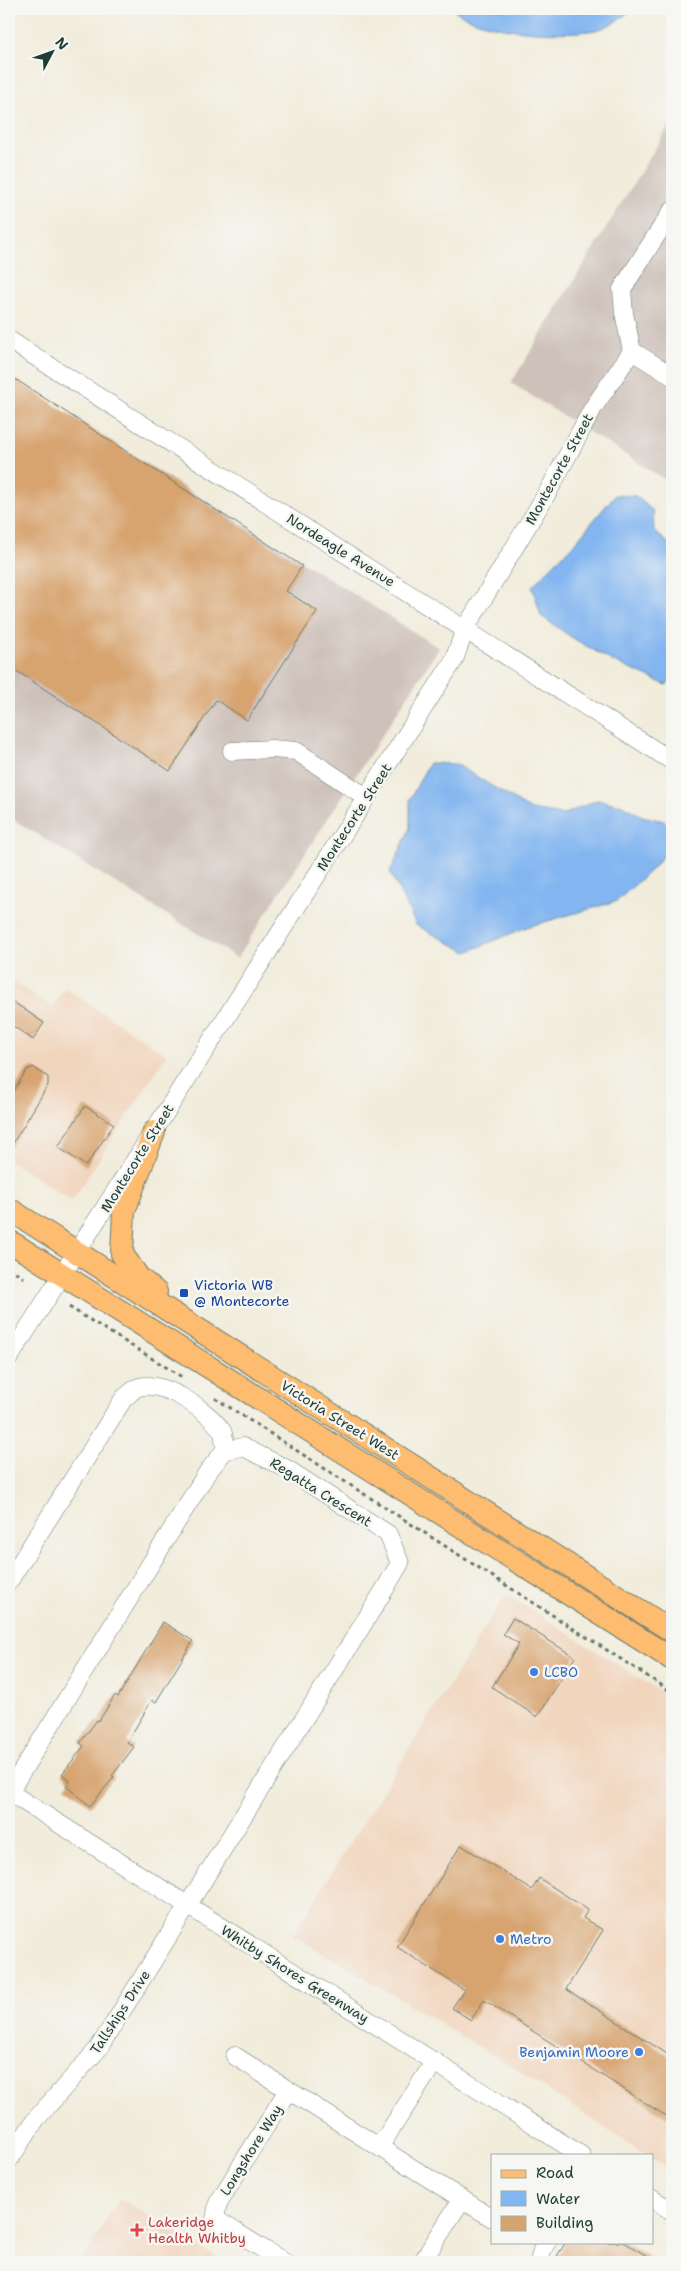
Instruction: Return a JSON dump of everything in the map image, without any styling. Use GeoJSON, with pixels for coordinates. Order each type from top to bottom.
{"type":"FeatureCollection","features":[{"type":"Feature","properties":{"kind":"main road"},"geometry":{"type":"LineString","coordinates":[[154,1132],[124,1211],[122,1254],[139,1278],[216,1342]]}},
{"type":"Feature","properties":{"kind":"main road","name":"Victoria Street West"},"geometry":{"type":"LineString","coordinates":[[9,1209],[672,1631]]}},
{"type":"Feature","properties":{"kind":"main road","name":"Victoria Street West"},"geometry":{"type":"LineString","coordinates":[[9,1240],[672,1659]]}},
{"type":"Feature","properties":{"kind":"street"},"geometry":{"type":"LineString","coordinates":[[672,211],[622,289],[624,313],[632,351],[672,376]]}},
{"type":"Feature","properties":{"kind":"street","name":"Nordeagle Avenue"},"geometry":{"type":"LineString","coordinates":[[9,340],[672,761]]}},
{"type":"Feature","properties":{"kind":"street","name":"Montecorte Street"},"geometry":{"type":"LineString","coordinates":[[9,1358],[454,660],[465,629],[549,490],[593,408],[632,351]]}},
{"type":"Feature","properties":{"kind":"street"},"geometry":{"type":"LineString","coordinates":[[232,751],[296,751],[366,797]]}},
{"type":"Feature","properties":{"kind":"street"},"geometry":{"type":"LineString","coordinates":[[9,1582],[124,1398],[138,1387],[154,1385],[175,1393],[211,1418],[224,1433],[225,1450],[207,1473],[9,1792]]}},
{"type":"Feature","properties":{"kind":"street","name":"Regatta Crescent"},"geometry":{"type":"LineString","coordinates":[[188,1906],[400,1563],[388,1534],[295,1474],[243,1447],[225,1450]]}},
{"type":"Feature","properties":{"kind":"street","name":"Whitby Shores Greenway"},"geometry":{"type":"LineString","coordinates":[[9,1792],[580,2154]]}},
{"type":"Feature","properties":{"kind":"street","name":"Tallships Drive"},"geometry":{"type":"LineString","coordinates":[[9,2160],[36,2119],[98,2049],[188,1906]]}},
{"type":"Feature","properties":{"kind":"street","name":"Longshore Way"},"geometry":{"type":"LineString","coordinates":[[235,2056],[491,2217]]}},
{"type":"Feature","properties":{"kind":"street"},"geometry":{"type":"LineString","coordinates":[[380,2146],[435,2061]]}},
{"type":"Feature","properties":{"kind":"street","name":"Longshore Way"},"geometry":{"type":"LineString","coordinates":[[284,2262],[215,2219],[218,2203],[288,2090]]}},
{"type":"Feature","properties":{"kind":"street"},"geometry":{"type":"LineString","coordinates":[[422,2262],[462,2199]]}},
{"type":"Feature","properties":{"kind":"street"},"geometry":{"type":"LineString","coordinates":[[654,2199],[672,2211]]}},
{"type":"Feature","properties":{"kind":"street"},"geometry":{"type":"LineString","coordinates":[[539,2262],[546,2244]]}},
{"type":"Feature","properties":{"kind":"path"},"geometry":{"type":"LineString","coordinates":[[9,1267],[24,1278]]}},
{"type":"Feature","properties":{"kind":"path"},"geometry":{"type":"LineString","coordinates":[[69,1307],[185,1379]]}},
{"type":"Feature","properties":{"kind":"path"},"geometry":{"type":"LineString","coordinates":[[209,1394],[672,1692]]}},
{"type":"Feature","properties":{"kind":"shaded area"},"geometry":{"type":"Polygon","coordinates":[[[672,121],[672,484],[511,383],[672,121]]]}},
{"type":"Feature","properties":{"kind":"shaded area"},"geometry":{"type":"Polygon","coordinates":[[[9,377],[439,648],[237,958],[9,817],[9,377]]]}},
{"type":"Feature","properties":{"kind":"shaded area"},"geometry":{"type":"Polygon","coordinates":[[[9,979],[52,1007],[65,988],[167,1055],[72,1201],[9,1160],[9,979]]]}},
{"type":"Feature","properties":{"kind":"shaded area"},"geometry":{"type":"Polygon","coordinates":[[[506,1594],[672,1699],[672,2172],[654,2160],[654,2154],[644,2154],[508,2064],[293,1935],[506,1594]]]}},
{"type":"Feature","properties":{"kind":"shaded area","name":"Lakeridge Health Whitby"},"geometry":{"type":"Polygon","coordinates":[[[120,2198],[225,2262],[81,2262],[120,2198]]]}},
{"type":"Feature","properties":{"kind":"water"},"geometry":{"type":"Polygon","coordinates":[[[453,9],[633,9],[601,29],[563,33],[501,28],[466,17],[453,9]]]}},
{"type":"Feature","properties":{"kind":"water"},"geometry":{"type":"Polygon","coordinates":[[[615,495],[636,496],[653,511],[654,531],[672,546],[672,680],[666,685],[612,661],[571,637],[541,616],[532,586],[574,544],[615,495]]]}},
{"type":"Feature","properties":{"kind":"water"},"geometry":{"type":"Polygon","coordinates":[[[429,763],[456,764],[531,810],[563,815],[597,800],[622,805],[642,816],[664,821],[672,829],[672,845],[652,869],[617,901],[527,927],[467,952],[416,925],[390,872],[410,828],[410,799],[429,763]]]}},
{"type":"Feature","properties":{"kind":"building"},"geometry":{"type":"Polygon","coordinates":[[[9,375],[302,566],[286,591],[317,611],[247,720],[216,700],[170,771],[9,666],[9,375]]]}},
{"type":"Feature","properties":{"kind":"building"},"geometry":{"type":"Polygon","coordinates":[[[9,999],[44,1023],[33,1040],[9,1023],[9,999]]]}},
{"type":"Feature","properties":{"kind":"building"},"geometry":{"type":"Polygon","coordinates":[[[33,1067],[48,1077],[48,1085],[9,1150],[9,1098],[27,1070],[33,1067]]]}},
{"type":"Feature","properties":{"kind":"building"},"geometry":{"type":"Polygon","coordinates":[[[85,1106],[114,1124],[86,1166],[58,1147],[85,1106]]]}},
{"type":"Feature","properties":{"kind":"building","name":"LCBO"},"geometry":{"type":"Polygon","coordinates":[[[513,1618],[575,1657],[537,1717],[492,1687],[519,1644],[503,1634],[513,1618]]]}},
{"type":"Feature","properties":{"kind":"building"},"geometry":{"type":"Polygon","coordinates":[[[163,1622],[193,1641],[156,1702],[152,1700],[127,1742],[134,1747],[112,1776],[114,1777],[90,1806],[66,1786],[70,1781],[62,1774],[84,1746],[80,1743],[97,1720],[99,1721],[115,1695],[118,1697],[163,1622]]]}},
{"type":"Feature","properties":{"kind":"building","name":"Metro"},"geometry":{"type":"Polygon","coordinates":[[[461,1845],[532,1890],[539,1878],[588,1910],[583,1918],[603,1930],[566,1989],[672,2057],[672,2120],[484,2000],[471,2020],[452,2008],[464,1990],[397,1947],[461,1845]]]}},
{"type":"Feature","properties":{"kind":"building"},"geometry":{"type":"Polygon","coordinates":[[[565,2244],[627,2244],[657,2262],[568,2262],[557,2256],[565,2244]]]}},
{"type":"Feature","properties":{"kind":"place","name":"Victoria WB @ Montecorte"},"geometry":{"type":"Point","coordinates":[184,1293]}},
{"type":"Feature","properties":{"kind":"place","name":"LCBO"},"geometry":{"type":"Point","coordinates":[534,1672]}},
{"type":"Feature","properties":{"kind":"place","name":"Metro"},"geometry":{"type":"Point","coordinates":[500,1939]}},
{"type":"Feature","properties":{"kind":"place","name":"Benjamin Moore"},"geometry":{"type":"Point","coordinates":[639,2052]}},
{"type":"Feature","properties":{"kind":"place","name":"Lakeridge Health Whitby"},"geometry":{"type":"Point","coordinates":[137,2230]}}]}
